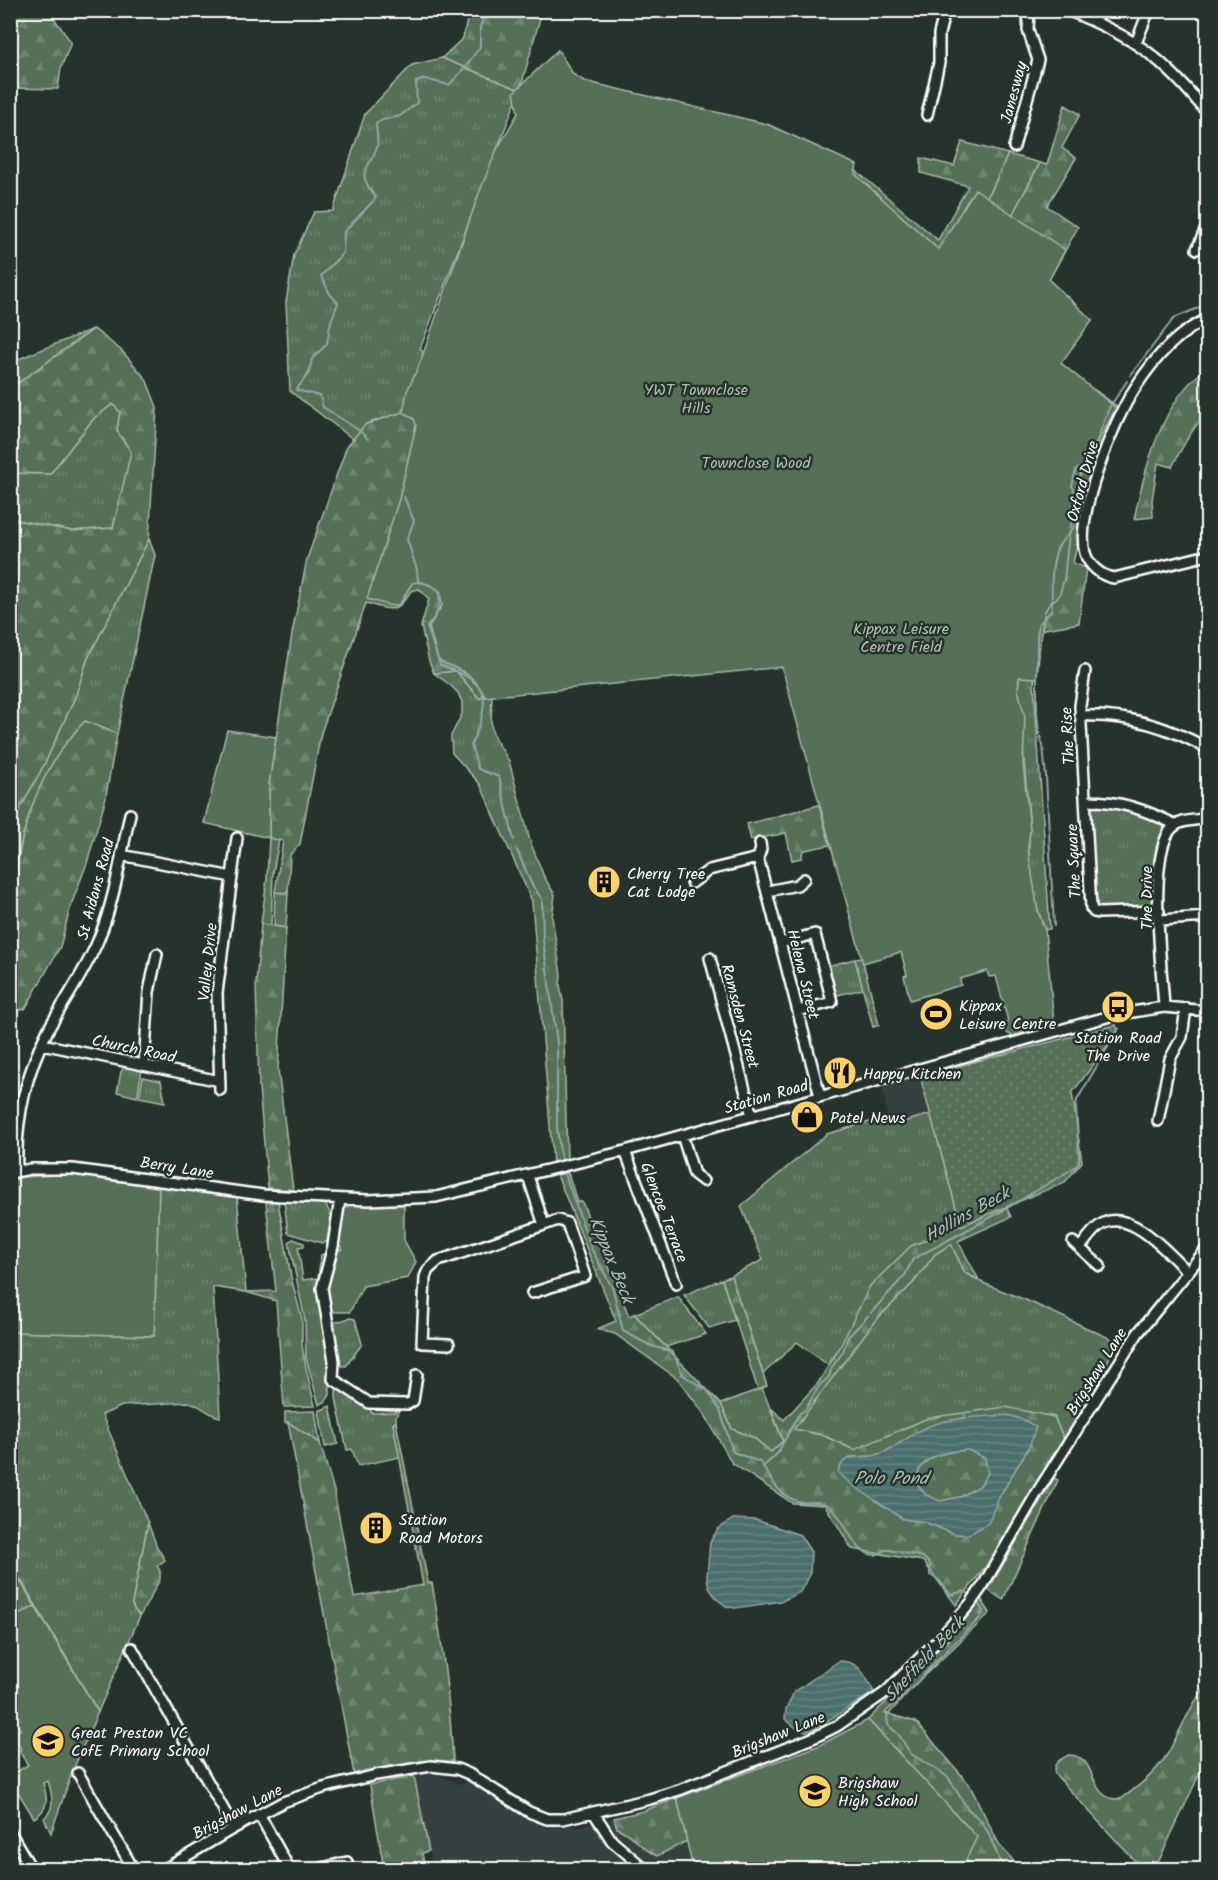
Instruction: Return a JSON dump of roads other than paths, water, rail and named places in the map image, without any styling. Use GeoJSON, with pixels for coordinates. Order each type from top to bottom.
{"type":"FeatureCollection","features":[{"type":"Feature","properties":{"kind":"street"},"geometry":{"type":"LineString","coordinates":[[927,115],[939,63],[939,34],[945,10]]}},
{"type":"Feature","properties":{"kind":"street","name":"Janesway"},"geometry":{"type":"LineString","coordinates":[[1014,147],[1038,60],[1028,30],[1029,10]]}},
{"type":"Feature","properties":{"kind":"street"},"geometry":{"type":"LineString","coordinates":[[1067,10],[1120,33],[1136,43],[1175,75],[1208,114]]}},
{"type":"Feature","properties":{"kind":"street"},"geometry":{"type":"LineString","coordinates":[[1136,43],[1149,10]]}},
{"type":"Feature","properties":{"kind":"street"},"geometry":{"type":"LineString","coordinates":[[1197,249],[1204,238],[1208,224]]}},
{"type":"Feature","properties":{"kind":"street","name":"Oxford Drive"},"geometry":{"type":"LineString","coordinates":[[1208,319],[1192,326],[1173,342],[1137,385],[1128,400],[1112,430],[1097,476],[1088,511],[1084,540],[1085,553],[1092,566],[1105,576],[1114,579],[1208,555]]}},
{"type":"Feature","properties":{"kind":"street","name":"The Rise"},"geometry":{"type":"LineString","coordinates":[[1085,671],[1080,694],[1085,801]]}},
{"type":"Feature","properties":{"kind":"street"},"geometry":{"type":"LineString","coordinates":[[1080,716],[1110,717],[1145,723],[1179,734],[1208,749]]}},
{"type":"Feature","properties":{"kind":"street","name":"The Square"},"geometry":{"type":"LineString","coordinates":[[1159,915],[1100,913],[1092,910],[1085,801],[1102,800],[1124,804],[1176,825]]}},
{"type":"Feature","properties":{"kind":"street","name":"St Aidans Road"},"geometry":{"type":"LineString","coordinates":[[14,1172],[20,1111],[29,1079],[42,1044],[82,974],[100,936],[130,814]]}},
{"type":"Feature","properties":{"kind":"street"},"geometry":{"type":"LineString","coordinates":[[1176,825],[1208,818]]}},
{"type":"Feature","properties":{"kind":"street","name":"The Drive"},"geometry":{"type":"LineString","coordinates":[[1164,1007],[1158,877],[1161,855],[1168,834],[1176,825]]}},
{"type":"Feature","properties":{"kind":"street","name":"Valley Drive"},"geometry":{"type":"LineString","coordinates":[[220,1085],[218,993],[237,838]]}},
{"type":"Feature","properties":{"kind":"street"},"geometry":{"type":"LineString","coordinates":[[692,883],[714,868],[758,858],[760,843]]}},
{"type":"Feature","properties":{"kind":"street"},"geometry":{"type":"LineString","coordinates":[[121,855],[232,877]]}},
{"type":"Feature","properties":{"kind":"street","name":"Helena Street"},"geometry":{"type":"LineString","coordinates":[[758,858],[820,1096]]}},
{"type":"Feature","properties":{"kind":"street"},"geometry":{"type":"LineString","coordinates":[[768,891],[797,885],[804,879]]}},
{"type":"Feature","properties":{"kind":"street"},"geometry":{"type":"LineString","coordinates":[[1159,915],[1208,917]]}},
{"type":"Feature","properties":{"kind":"street"},"geometry":{"type":"LineString","coordinates":[[780,943],[815,934],[832,1002],[798,1011]]}},
{"type":"Feature","properties":{"kind":"street"},"geometry":{"type":"LineString","coordinates":[[144,1065],[149,992],[157,954]]}},
{"type":"Feature","properties":{"kind":"street","name":"Ramsden Street"},"geometry":{"type":"LineString","coordinates":[[710,958],[752,1116]]}},
{"type":"Feature","properties":{"kind":"street","name":"Station Road"},"geometry":{"type":"LineString","coordinates":[[508,1181],[626,1151],[1132,1011],[1164,1007],[1208,1011]]}},
{"type":"Feature","properties":{"kind":"street"},"geometry":{"type":"LineString","coordinates":[[1158,1121],[1170,1059],[1182,1037],[1185,1008]]}},
{"type":"Feature","properties":{"kind":"street","name":"Church Road"},"geometry":{"type":"LineString","coordinates":[[42,1044],[144,1065],[220,1085]]}},
{"type":"Feature","properties":{"kind":"street"},"geometry":{"type":"LineString","coordinates":[[682,1135],[694,1174],[703,1181]]}},
{"type":"Feature","properties":{"kind":"street","name":"Glencoe Terrace"},"geometry":{"type":"LineString","coordinates":[[626,1151],[676,1284]]}},
{"type":"Feature","properties":{"kind":"street","name":"Berry Lane"},"geometry":{"type":"LineString","coordinates":[[14,1172],[47,1168],[93,1170],[263,1195],[340,1199],[436,1197],[508,1181]]}},
{"type":"Feature","properties":{"kind":"street"},"geometry":{"type":"LineString","coordinates":[[528,1176],[544,1225]]}},
{"type":"Feature","properties":{"kind":"street"},"geometry":{"type":"LineString","coordinates":[[340,1199],[333,1246],[322,1288],[334,1361],[333,1379],[369,1403],[408,1404],[413,1401],[417,1375]]}},
{"type":"Feature","properties":{"kind":"street"},"geometry":{"type":"LineString","coordinates":[[449,1344],[422,1343],[423,1283],[428,1270],[438,1261],[558,1220],[567,1223],[585,1276],[532,1293]]}},
{"type":"Feature","properties":{"kind":"street"},"geometry":{"type":"LineString","coordinates":[[1100,1266],[1076,1245],[1096,1227],[1113,1220],[1126,1221],[1137,1227],[1187,1270]]}},
{"type":"Feature","properties":{"kind":"street","name":"Brigshaw Lane"},"geometry":{"type":"LineString","coordinates":[[163,1869],[259,1814],[300,1795],[376,1775],[438,1766],[457,1769],[469,1774],[529,1812],[547,1819],[563,1819],[679,1790],[815,1737],[853,1717],[886,1692],[958,1619],[982,1587],[1038,1491],[1138,1333],[1208,1247]]}},
{"type":"Feature","properties":{"kind":"street"},"geometry":{"type":"LineString","coordinates":[[132,1648],[234,1828]]}},
{"type":"Feature","properties":{"kind":"street"},"geometry":{"type":"LineString","coordinates":[[78,1773],[134,1869]]}},
{"type":"Feature","properties":{"kind":"street"},"geometry":{"type":"LineString","coordinates":[[594,1813],[612,1841],[646,1869]]}},
{"type":"Feature","properties":{"kind":"street"},"geometry":{"type":"LineString","coordinates":[[259,1814],[290,1869]]}},
{"type":"Feature","properties":{"kind":"street"},"geometry":{"type":"LineString","coordinates":[[10,1832],[32,1869]]}},
{"type":"Feature","properties":{"kind":"street"},"geometry":{"type":"LineString","coordinates":[[314,1869],[347,1862]]}},
{"type":"Feature","properties":{"kind":"water","name":"Polo Pond"},"geometry":{"type":"Polygon","coordinates":[[[1007,1415],[1024,1420],[1036,1427],[1030,1445],[999,1497],[988,1523],[968,1535],[954,1534],[925,1522],[903,1519],[851,1484],[838,1472],[841,1465],[849,1458],[883,1453],[929,1426],[957,1419],[1007,1415]],[[968,1450],[935,1456],[923,1464],[919,1470],[917,1484],[926,1495],[940,1501],[960,1497],[980,1486],[988,1473],[985,1458],[968,1450]]]}},
{"type":"Feature","properties":{"kind":"water"},"geometry":{"type":"Polygon","coordinates":[[[733,1519],[756,1520],[800,1535],[811,1552],[810,1573],[800,1592],[782,1601],[735,1608],[726,1606],[717,1599],[709,1588],[707,1577],[710,1542],[718,1529],[733,1519]]]}},
{"type":"Feature","properties":{"kind":"water"},"geometry":{"type":"Polygon","coordinates":[[[839,1661],[857,1666],[874,1692],[811,1731],[800,1731],[785,1719],[786,1709],[794,1692],[839,1661]]]}},
{"type":"Feature","properties":{"kind":"waterway","name":"Kippax Beck"},"geometry":{"type":"LineString","coordinates":[[368,439],[360,431],[323,407],[320,396],[296,390],[309,373],[312,359],[327,344],[331,321],[338,303],[330,294],[321,276],[343,253],[344,232],[376,198],[364,177],[377,147],[376,124],[382,120],[400,116],[417,103],[416,82],[425,79],[449,85],[480,47],[480,27],[486,10]]}},
{"type":"Feature","properties":{"kind":"waterway","name":"Hollins Beck"},"geometry":{"type":"LineString","coordinates":[[1130,376],[1174,318],[1208,304]]}},
{"type":"Feature","properties":{"kind":"waterway","name":"Hollins Beck"},"geometry":{"type":"LineString","coordinates":[[1054,926],[1046,777],[1037,712],[1037,636],[1039,624],[1052,610],[1052,572],[1057,549],[1075,523],[1071,516],[1076,494],[1072,486],[1076,469],[1087,467],[1109,408],[1127,381]]}},
{"type":"Feature","properties":{"kind":"waterway","name":"Kippax Beck"},"geometry":{"type":"LineString","coordinates":[[404,497],[414,521],[407,539],[417,570],[418,581],[432,586],[439,592],[438,611],[427,627],[440,665],[469,678],[478,686],[482,694],[484,703],[482,715],[471,745],[478,769],[499,777],[514,840]]}},
{"type":"Feature","properties":{"kind":"waterway","name":"Kippax Beck"},"geometry":{"type":"LineString","coordinates":[[517,850],[532,885],[542,899],[543,940],[557,1042],[557,1128],[561,1159]]}},
{"type":"Feature","properties":{"kind":"waterway","name":"Hollins Beck"},"geometry":{"type":"LineString","coordinates":[[871,1313],[905,1275],[913,1259],[1004,1210],[1074,1168],[1079,1162],[1077,1100],[1119,1028]]}},
{"type":"Feature","properties":{"kind":"waterway","name":"Kippax Beck"},"geometry":{"type":"LineString","coordinates":[[564,1172],[591,1248],[613,1289],[623,1331],[651,1346],[673,1352],[683,1375],[707,1390],[720,1410],[733,1452],[760,1462],[776,1487],[787,1497],[802,1502],[820,1502],[829,1506],[861,1549],[876,1555],[890,1550],[923,1557],[930,1564],[930,1575],[939,1580],[951,1595],[963,1591],[970,1594]]}},
{"type":"Feature","properties":{"kind":"waterway","name":"Hollins Beck"},"geometry":{"type":"LineString","coordinates":[[763,1467],[777,1454],[799,1414],[805,1410],[819,1386],[829,1377],[832,1367],[843,1352],[848,1337],[868,1316]]}},
{"type":"Feature","properties":{"kind":"waterway","name":"Sheffield Beck"},"geometry":{"type":"LineString","coordinates":[[978,1603],[983,1611],[980,1618],[937,1660],[892,1710],[887,1716],[888,1725],[899,1735],[911,1754],[948,1777],[967,1808],[980,1820],[988,1832],[999,1859],[1008,1870]]}},
{"type":"Feature","properties":{"kind":"place","name":"Cherry Tree Cat Lodge"},"geometry":{"type":"Point","coordinates":[604,882]}},
{"type":"Feature","properties":{"kind":"place","name":"Station Road The Drive"},"geometry":{"type":"Point","coordinates":[1118,1007]}},
{"type":"Feature","properties":{"kind":"place","name":"Kippax Leisure Centre"},"geometry":{"type":"Point","coordinates":[936,1014]}},
{"type":"Feature","properties":{"kind":"place","name":"Happy Kitchen"},"geometry":{"type":"Point","coordinates":[840,1073]}},
{"type":"Feature","properties":{"kind":"place","name":"Patel News"},"geometry":{"type":"Point","coordinates":[807,1117]}},
{"type":"Feature","properties":{"kind":"place","name":"Station Road Motors"},"geometry":{"type":"Point","coordinates":[376,1528]}},
{"type":"Feature","properties":{"kind":"place","name":"Great Preston VC CofE Primary School"},"geometry":{"type":"Point","coordinates":[48,1741]}},
{"type":"Feature","properties":{"kind":"place","name":"Brigshaw High School"},"geometry":{"type":"Point","coordinates":[815,1791]}},
{"type":"Feature","properties":{"kind":"park label","name":"YWT Townclose Hills"},"geometry":{"type":"Point","coordinates":[696,398]}},
{"type":"Feature","properties":{"kind":"park label","name":"Townclose Wood"},"geometry":{"type":"Point","coordinates":[756,462]}},
{"type":"Feature","properties":{"kind":"park label","name":"Kippax Leisure Centre Field"},"geometry":{"type":"Point","coordinates":[901,637]}}]}
